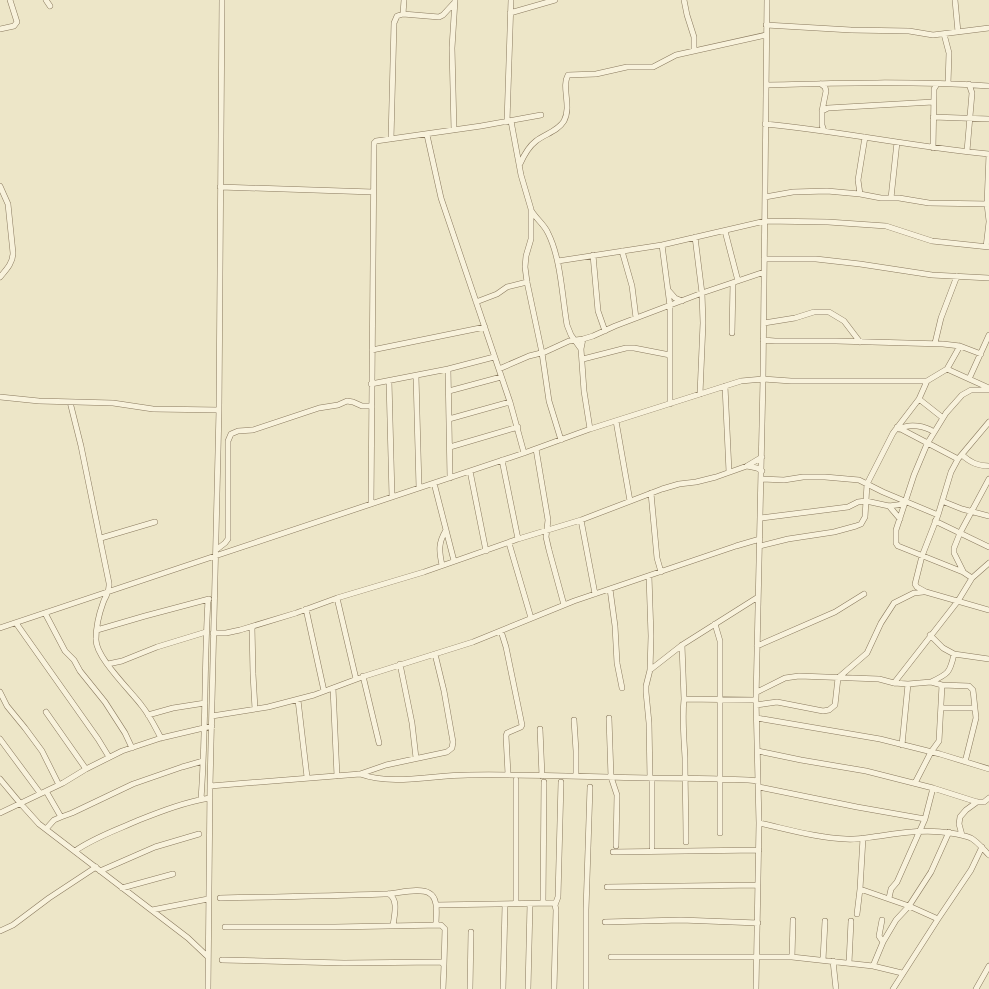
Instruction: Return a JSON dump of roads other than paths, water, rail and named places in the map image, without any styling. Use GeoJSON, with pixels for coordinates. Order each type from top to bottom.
{"type":"FeatureCollection","features":[{"type":"Feature","properties":{"kind":"street"},"geometry":{"type":"LineString","coordinates":[[0,29],[14,26],[18,22],[10,0]]}},
{"type":"Feature","properties":{"kind":"street"},"geometry":{"type":"LineString","coordinates":[[46,0],[50,6]]}},
{"type":"Feature","properties":{"kind":"street"},"geometry":{"type":"LineString","coordinates":[[208,989],[207,956],[210,786],[219,410],[222,0]]}},
{"type":"Feature","properties":{"kind":"street"},"geometry":{"type":"LineString","coordinates":[[403,14],[404,0]]}},
{"type":"Feature","properties":{"kind":"street"},"geometry":{"type":"LineString","coordinates":[[511,0],[509,121],[520,164],[521,175],[531,209],[531,239],[526,256],[525,267],[542,353],[549,402],[561,440]]}},
{"type":"Feature","properties":{"kind":"street"},"geometry":{"type":"LineString","coordinates":[[510,13],[555,0]]}},
{"type":"Feature","properties":{"kind":"street"},"geometry":{"type":"LineString","coordinates":[[684,0],[694,37],[694,51]]}},
{"type":"Feature","properties":{"kind":"street"},"geometry":{"type":"LineString","coordinates":[[756,989],[758,958],[759,823],[756,702],[762,479],[767,0]]}},
{"type":"Feature","properties":{"kind":"street"},"geometry":{"type":"LineString","coordinates":[[955,0],[958,32]]}},
{"type":"Feature","properties":{"kind":"street"},"geometry":{"type":"LineString","coordinates":[[391,139],[394,23],[397,16],[403,14],[439,17],[443,15],[455,1]]}},
{"type":"Feature","properties":{"kind":"street"},"geometry":{"type":"LineString","coordinates":[[454,130],[452,48],[455,1]]}},
{"type":"Feature","properties":{"kind":"street"},"geometry":{"type":"LineString","coordinates":[[766,25],[851,30],[909,31],[933,35],[989,28]]}},
{"type":"Feature","properties":{"kind":"street"},"geometry":{"type":"LineString","coordinates":[[944,34],[949,53],[948,84]]}},
{"type":"Feature","properties":{"kind":"street"},"geometry":{"type":"LineString","coordinates":[[520,164],[530,146],[554,130],[564,121],[567,113],[568,100],[566,84],[568,75],[596,74],[627,67],[653,66],[676,55],[766,35]]}},
{"type":"Feature","properties":{"kind":"street"},"geometry":{"type":"LineString","coordinates":[[766,85],[842,83],[969,84],[989,86]]}},
{"type":"Feature","properties":{"kind":"street"},"geometry":{"type":"LineString","coordinates":[[822,84],[826,91],[822,111],[822,125],[824,131]]}},
{"type":"Feature","properties":{"kind":"street"},"geometry":{"type":"LineString","coordinates":[[933,148],[933,102],[934,89],[937,84]]}},
{"type":"Feature","properties":{"kind":"street"},"geometry":{"type":"LineString","coordinates":[[967,151],[972,94],[969,84]]}},
{"type":"Feature","properties":{"kind":"street"},"geometry":{"type":"LineString","coordinates":[[822,111],[828,108],[933,102]]}},
{"type":"Feature","properties":{"kind":"street"},"geometry":{"type":"LineString","coordinates":[[824,103],[828,108]]}},
{"type":"Feature","properties":{"kind":"street"},"geometry":{"type":"LineString","coordinates":[[371,504],[374,143],[376,141],[427,135],[541,114]]}},
{"type":"Feature","properties":{"kind":"street"},"geometry":{"type":"LineString","coordinates":[[933,117],[989,119]]}},
{"type":"Feature","properties":{"kind":"street"},"geometry":{"type":"LineString","coordinates":[[558,261],[662,245],[765,221],[828,222],[886,226],[932,241],[987,247],[989,221],[989,154],[933,148],[817,130],[765,124]]}},
{"type":"Feature","properties":{"kind":"street"},"geometry":{"type":"LineString","coordinates":[[817,130],[822,125]]}},
{"type":"Feature","properties":{"kind":"street"},"geometry":{"type":"LineString","coordinates":[[427,135],[441,198],[510,402],[518,427],[524,454]]}},
{"type":"Feature","properties":{"kind":"street"},"geometry":{"type":"LineString","coordinates":[[860,194],[858,184],[865,137]]}},
{"type":"Feature","properties":{"kind":"street"},"geometry":{"type":"LineString","coordinates":[[891,198],[897,142]]}},
{"type":"Feature","properties":{"kind":"street"},"geometry":{"type":"LineString","coordinates":[[220,187],[374,192]]}},
{"type":"Feature","properties":{"kind":"street"},"geometry":{"type":"LineString","coordinates":[[0,277],[10,265],[13,253],[8,204],[1,190]]}},
{"type":"Feature","properties":{"kind":"street"},"geometry":{"type":"LineString","coordinates":[[765,197],[807,191],[827,191],[929,203],[988,204]]}},
{"type":"Feature","properties":{"kind":"street"},"geometry":{"type":"LineString","coordinates":[[531,209],[546,228],[558,261],[567,325],[570,335],[581,349],[583,359],[584,400],[590,429]]}},
{"type":"Feature","properties":{"kind":"street"},"geometry":{"type":"LineString","coordinates":[[725,231],[735,282],[732,333]]}},
{"type":"Feature","properties":{"kind":"street"},"geometry":{"type":"LineString","coordinates":[[695,237],[702,293],[703,323],[700,394]]}},
{"type":"Feature","properties":{"kind":"street"},"geometry":{"type":"LineString","coordinates":[[662,245],[670,306],[670,404]]}},
{"type":"Feature","properties":{"kind":"street"},"geometry":{"type":"LineString","coordinates":[[622,251],[632,286],[636,318]]}},
{"type":"Feature","properties":{"kind":"street"},"geometry":{"type":"LineString","coordinates":[[593,256],[598,311],[605,331]]}},
{"type":"Feature","properties":{"kind":"street"},"geometry":{"type":"LineString","coordinates":[[764,259],[816,259],[932,275],[989,278]]}},
{"type":"Feature","properties":{"kind":"street"},"geometry":{"type":"LineString","coordinates":[[499,369],[569,341],[583,339],[702,293],[764,272]]}},
{"type":"Feature","properties":{"kind":"street"},"geometry":{"type":"LineString","coordinates":[[935,343],[941,318],[958,276]]}},
{"type":"Feature","properties":{"kind":"street"},"geometry":{"type":"LineString","coordinates":[[476,302],[508,288],[527,282]]}},
{"type":"Feature","properties":{"kind":"street"},"geometry":{"type":"LineString","coordinates":[[668,290],[675,298],[683,301]]}},
{"type":"Feature","properties":{"kind":"street"},"geometry":{"type":"LineString","coordinates":[[764,323],[795,318],[814,312],[829,312],[844,321],[860,342]]}},
{"type":"Feature","properties":{"kind":"street"},"geometry":{"type":"LineString","coordinates":[[372,350],[485,327]]}},
{"type":"Feature","properties":{"kind":"street"},"geometry":{"type":"LineString","coordinates":[[853,341],[854,335]]}},
{"type":"Feature","properties":{"kind":"street"},"geometry":{"type":"LineString","coordinates":[[971,390],[972,380],[989,335]]}},
{"type":"Feature","properties":{"kind":"street"},"geometry":{"type":"LineString","coordinates":[[581,349],[583,339]]}},
{"type":"Feature","properties":{"kind":"street"},"geometry":{"type":"LineString","coordinates":[[763,340],[935,343],[960,346],[981,354]]}},
{"type":"Feature","properties":{"kind":"street"},"geometry":{"type":"LineString","coordinates":[[0,628],[502,460],[524,454],[590,429],[745,380],[927,381],[947,369],[960,346]]}},
{"type":"Feature","properties":{"kind":"street"},"geometry":{"type":"LineString","coordinates":[[583,359],[626,348],[634,348],[670,355]]}},
{"type":"Feature","properties":{"kind":"street"},"geometry":{"type":"LineString","coordinates":[[372,384],[448,369],[494,357]]}},
{"type":"Feature","properties":{"kind":"street"},"geometry":{"type":"LineString","coordinates":[[448,369],[450,478]]}},
{"type":"Feature","properties":{"kind":"street"},"geometry":{"type":"LineString","coordinates":[[947,369],[989,389]]}},
{"type":"Feature","properties":{"kind":"street"},"geometry":{"type":"LineString","coordinates":[[416,376],[419,488]]}},
{"type":"Feature","properties":{"kind":"street"},"geometry":{"type":"LineString","coordinates":[[449,391],[501,377]]}},
{"type":"Feature","properties":{"kind":"street"},"geometry":{"type":"LineString","coordinates":[[389,381],[392,497]]}},
{"type":"Feature","properties":{"kind":"street"},"geometry":{"type":"LineString","coordinates":[[760,546],[788,539],[834,532],[859,525],[865,518],[867,484],[898,428],[919,399],[927,381]]}},
{"type":"Feature","properties":{"kind":"street"},"geometry":{"type":"LineString","coordinates":[[725,386],[729,472]]}},
{"type":"Feature","properties":{"kind":"street"},"geometry":{"type":"LineString","coordinates":[[972,578],[963,572],[898,546],[896,543],[896,532],[914,475],[934,432],[943,418],[962,395],[971,390],[989,389]]}},
{"type":"Feature","properties":{"kind":"street"},"geometry":{"type":"LineString","coordinates":[[0,397],[39,401],[113,403],[153,409],[219,410]]}},
{"type":"Feature","properties":{"kind":"street"},"geometry":{"type":"LineString","coordinates":[[919,399],[943,418]]}},
{"type":"Feature","properties":{"kind":"street"},"geometry":{"type":"LineString","coordinates":[[216,550],[228,539],[228,442],[231,434],[238,431],[253,430],[319,408],[338,405],[347,401],[362,406],[372,406]]}},
{"type":"Feature","properties":{"kind":"street"},"geometry":{"type":"LineString","coordinates":[[70,402],[101,538],[110,591],[103,602],[97,630],[96,645],[118,678],[132,692],[162,738]]}},
{"type":"Feature","properties":{"kind":"street"},"geometry":{"type":"LineString","coordinates":[[449,419],[510,402]]}},
{"type":"Feature","properties":{"kind":"street"},"geometry":{"type":"LineString","coordinates":[[616,421],[630,501]]}},
{"type":"Feature","properties":{"kind":"street"},"geometry":{"type":"LineString","coordinates":[[989,422],[960,457],[948,479],[938,514],[922,556],[915,584],[917,587],[926,592],[989,610]]}},
{"type":"Feature","properties":{"kind":"street"},"geometry":{"type":"LineString","coordinates":[[898,428],[906,426],[922,426],[927,427],[934,432]]}},
{"type":"Feature","properties":{"kind":"street"},"geometry":{"type":"LineString","coordinates":[[450,447],[518,427]]}},
{"type":"Feature","properties":{"kind":"street"},"geometry":{"type":"LineString","coordinates":[[898,428],[928,444],[978,466],[989,466]]}},
{"type":"Feature","properties":{"kind":"street"},"geometry":{"type":"LineString","coordinates":[[536,449],[548,520],[546,531],[549,550],[564,605]]}},
{"type":"Feature","properties":{"kind":"street"},"geometry":{"type":"LineString","coordinates":[[213,633],[231,632],[252,626],[337,598],[402,579],[518,539],[581,520],[651,493],[679,484],[707,480],[747,466],[762,457]]}},
{"type":"Feature","properties":{"kind":"street"},"geometry":{"type":"LineString","coordinates":[[502,460],[518,539]]}},
{"type":"Feature","properties":{"kind":"street"},"geometry":{"type":"LineString","coordinates":[[747,466],[757,468],[762,471]]}},
{"type":"Feature","properties":{"kind":"street"},"geometry":{"type":"LineString","coordinates":[[470,471],[486,551]]}},
{"type":"Feature","properties":{"kind":"street"},"geometry":{"type":"LineString","coordinates":[[762,479],[779,481],[803,477],[825,477],[858,480],[905,502],[938,514]]}},
{"type":"Feature","properties":{"kind":"street"},"geometry":{"type":"LineString","coordinates":[[963,572],[954,551],[960,533],[989,479]]}},
{"type":"Feature","properties":{"kind":"street"},"geometry":{"type":"LineString","coordinates":[[434,483],[454,561]]}},
{"type":"Feature","properties":{"kind":"street"},"geometry":{"type":"LineString","coordinates":[[651,493],[657,558],[661,572]]}},
{"type":"Feature","properties":{"kind":"street"},"geometry":{"type":"LineString","coordinates":[[760,518],[848,507],[858,502],[866,501],[889,506],[905,502]]}},
{"type":"Feature","properties":{"kind":"street"},"geometry":{"type":"LineString","coordinates":[[942,501],[972,512],[989,516]]}},
{"type":"Feature","properties":{"kind":"street"},"geometry":{"type":"LineString","coordinates":[[889,506],[900,519]]}},
{"type":"Feature","properties":{"kind":"street"},"geometry":{"type":"LineString","coordinates":[[581,520],[595,594]]}},
{"type":"Feature","properties":{"kind":"street"},"geometry":{"type":"LineString","coordinates":[[935,521],[989,547]]}},
{"type":"Feature","properties":{"kind":"street"},"geometry":{"type":"LineString","coordinates":[[101,538],[154,522]]}},
{"type":"Feature","properties":{"kind":"street"},"geometry":{"type":"LineString","coordinates":[[442,565],[439,547],[446,530]]}},
{"type":"Feature","properties":{"kind":"street"},"geometry":{"type":"LineString","coordinates":[[212,716],[298,700],[363,676],[473,642],[564,605],[760,539]]}},
{"type":"Feature","properties":{"kind":"street"},"geometry":{"type":"LineString","coordinates":[[509,543],[531,618]]}},
{"type":"Feature","properties":{"kind":"street"},"geometry":{"type":"LineString","coordinates":[[894,682],[930,634],[958,601],[972,578],[989,563]]}},
{"type":"Feature","properties":{"kind":"street"},"geometry":{"type":"LineString","coordinates":[[649,576],[651,636],[650,670],[646,692],[649,723],[652,847]]}},
{"type":"Feature","properties":{"kind":"street"},"geometry":{"type":"LineString","coordinates":[[610,589],[618,667],[622,688]]}},
{"type":"Feature","properties":{"kind":"street"},"geometry":{"type":"LineString","coordinates":[[684,699],[777,702],[822,711],[829,710],[835,706],[838,678],[867,653],[881,623],[894,603],[914,593],[926,592]]}},
{"type":"Feature","properties":{"kind":"street"},"geometry":{"type":"LineString","coordinates":[[757,646],[835,612],[864,594]]}},
{"type":"Feature","properties":{"kind":"street"},"geometry":{"type":"LineString","coordinates":[[650,670],[682,645],[758,597]]}},
{"type":"Feature","properties":{"kind":"street"},"geometry":{"type":"LineString","coordinates":[[97,630],[214,598]]}},
{"type":"Feature","properties":{"kind":"street"},"geometry":{"type":"LineString","coordinates":[[337,598],[356,679]]}},
{"type":"Feature","properties":{"kind":"street"},"geometry":{"type":"LineString","coordinates":[[201,799],[208,600]]}},
{"type":"Feature","properties":{"kind":"street"},"geometry":{"type":"LineString","coordinates":[[306,609],[324,691]]}},
{"type":"Feature","properties":{"kind":"street"},"geometry":{"type":"LineString","coordinates":[[45,613],[65,651],[74,660],[80,671],[105,702],[125,733],[132,748]]}},
{"type":"Feature","properties":{"kind":"street"},"geometry":{"type":"LineString","coordinates":[[16,623],[98,739],[109,757]]}},
{"type":"Feature","properties":{"kind":"street"},"geometry":{"type":"LineString","coordinates":[[715,624],[720,641],[720,833]]}},
{"type":"Feature","properties":{"kind":"street"},"geometry":{"type":"LineString","coordinates":[[252,626],[255,709]]}},
{"type":"Feature","properties":{"kind":"street"},"geometry":{"type":"LineString","coordinates":[[501,631],[506,646],[522,725],[521,727],[507,733],[506,736],[508,774]]}},
{"type":"Feature","properties":{"kind":"street"},"geometry":{"type":"LineString","coordinates":[[108,664],[122,661],[148,650],[206,632]]}},
{"type":"Feature","properties":{"kind":"street"},"geometry":{"type":"LineString","coordinates":[[930,634],[943,648],[954,654],[989,659]]}},
{"type":"Feature","properties":{"kind":"street"},"geometry":{"type":"LineString","coordinates":[[682,645],[684,699],[682,720],[685,759],[684,777],[686,795],[686,842]]}},
{"type":"Feature","properties":{"kind":"street"},"geometry":{"type":"LineString","coordinates":[[210,786],[307,777],[360,774],[386,765],[447,752],[452,748],[453,742],[444,691],[435,654]]}},
{"type":"Feature","properties":{"kind":"street"},"geometry":{"type":"LineString","coordinates":[[757,692],[781,680],[791,677],[880,679],[908,684],[931,682],[943,677],[949,672],[954,654]]}},
{"type":"Feature","properties":{"kind":"street"},"geometry":{"type":"LineString","coordinates":[[400,664],[412,719],[416,758]]}},
{"type":"Feature","properties":{"kind":"street"},"geometry":{"type":"LineString","coordinates":[[363,676],[379,743]]}},
{"type":"Feature","properties":{"kind":"street"},"geometry":{"type":"LineString","coordinates":[[931,682],[942,685],[969,686],[972,688],[976,718],[965,762]]}},
{"type":"Feature","properties":{"kind":"street"},"geometry":{"type":"LineString","coordinates":[[902,744],[908,684]]}},
{"type":"Feature","properties":{"kind":"street"},"geometry":{"type":"LineString","coordinates":[[915,783],[939,740],[942,685]]}},
{"type":"Feature","properties":{"kind":"street"},"geometry":{"type":"LineString","coordinates":[[333,688],[337,776]]}},
{"type":"Feature","properties":{"kind":"street"},"geometry":{"type":"LineString","coordinates":[[0,692],[7,706],[42,751],[59,785]]}},
{"type":"Feature","properties":{"kind":"street"},"geometry":{"type":"LineString","coordinates":[[298,700],[307,777]]}},
{"type":"Feature","properties":{"kind":"street"},"geometry":{"type":"LineString","coordinates":[[148,715],[174,708],[205,703]]}},
{"type":"Feature","properties":{"kind":"street"},"geometry":{"type":"LineString","coordinates":[[941,708],[975,708]]}},
{"type":"Feature","properties":{"kind":"street"},"geometry":{"type":"LineString","coordinates":[[46,712],[86,768]]}},
{"type":"Feature","properties":{"kind":"street"},"geometry":{"type":"LineString","coordinates":[[609,718],[611,777],[618,795],[616,846]]}},
{"type":"Feature","properties":{"kind":"street"},"geometry":{"type":"LineString","coordinates":[[757,718],[880,739],[989,769]]}},
{"type":"Feature","properties":{"kind":"street"},"geometry":{"type":"LineString","coordinates":[[574,720],[576,776]]}},
{"type":"Feature","properties":{"kind":"street"},"geometry":{"type":"LineString","coordinates":[[0,813],[59,785],[86,768],[109,757],[162,738],[212,726]]}},
{"type":"Feature","properties":{"kind":"street"},"geometry":{"type":"LineString","coordinates":[[540,728],[542,776]]}},
{"type":"Feature","properties":{"kind":"street"},"geometry":{"type":"LineString","coordinates":[[0,739],[43,792],[61,817]]}},
{"type":"Feature","properties":{"kind":"street"},"geometry":{"type":"LineString","coordinates":[[758,751],[866,771],[934,788],[977,802],[984,802],[989,798]]}},
{"type":"Feature","properties":{"kind":"street"},"geometry":{"type":"LineString","coordinates":[[46,829],[54,820],[132,784],[203,761]]}},
{"type":"Feature","properties":{"kind":"street"},"geometry":{"type":"LineString","coordinates":[[360,774],[377,779],[393,780],[459,775],[508,774],[651,778],[684,777],[758,781]]}},
{"type":"Feature","properties":{"kind":"street"},"geometry":{"type":"LineString","coordinates":[[0,779],[39,824],[75,850],[188,938],[207,956]]}},
{"type":"Feature","properties":{"kind":"street"},"geometry":{"type":"LineString","coordinates":[[516,780],[516,904]]}},
{"type":"Feature","properties":{"kind":"street"},"geometry":{"type":"LineString","coordinates":[[543,903],[544,782]]}},
{"type":"Feature","properties":{"kind":"street"},"geometry":{"type":"LineString","coordinates":[[554,989],[555,905],[558,897],[561,782]]}},
{"type":"Feature","properties":{"kind":"street"},"geometry":{"type":"LineString","coordinates":[[758,787],[850,806],[925,819]]}},
{"type":"Feature","properties":{"kind":"street"},"geometry":{"type":"LineString","coordinates":[[586,989],[586,914],[590,788]]}},
{"type":"Feature","properties":{"kind":"street"},"geometry":{"type":"LineString","coordinates":[[889,898],[891,889],[897,882],[925,819],[934,788]]}},
{"type":"Feature","properties":{"kind":"street"},"geometry":{"type":"LineString","coordinates":[[75,850],[104,834],[172,807],[210,798]]}},
{"type":"Feature","properties":{"kind":"street"},"geometry":{"type":"LineString","coordinates":[[962,835],[960,817],[966,810],[977,802]]}},
{"type":"Feature","properties":{"kind":"street"},"geometry":{"type":"LineString","coordinates":[[759,823],[844,839],[933,830],[949,832],[970,838],[982,847],[989,855]]}},
{"type":"Feature","properties":{"kind":"street"},"geometry":{"type":"LineString","coordinates":[[873,966],[883,942],[896,920],[909,906],[931,872],[949,832]]}},
{"type":"Feature","properties":{"kind":"street"},"geometry":{"type":"LineString","coordinates":[[0,931],[17,923],[49,898],[98,869],[155,847],[199,834]]}},
{"type":"Feature","properties":{"kind":"street"},"geometry":{"type":"LineString","coordinates":[[857,914],[863,838]]}},
{"type":"Feature","properties":{"kind":"street"},"geometry":{"type":"LineString","coordinates":[[893,989],[902,973],[971,870],[982,847]]}},
{"type":"Feature","properties":{"kind":"street"},"geometry":{"type":"LineString","coordinates":[[613,852],[759,850]]}},
{"type":"Feature","properties":{"kind":"street"},"geometry":{"type":"LineString","coordinates":[[122,888],[173,874]]}},
{"type":"Feature","properties":{"kind":"street"},"geometry":{"type":"LineString","coordinates":[[607,887],[758,885]]}},
{"type":"Feature","properties":{"kind":"street"},"geometry":{"type":"LineString","coordinates":[[860,889],[889,898],[938,919]]}},
{"type":"Feature","properties":{"kind":"street"},"geometry":{"type":"LineString","coordinates":[[220,898],[389,894],[415,890],[424,891],[432,895],[436,905],[436,924]]}},
{"type":"Feature","properties":{"kind":"street"},"geometry":{"type":"LineString","coordinates":[[389,894],[393,896],[395,902],[393,926]]}},
{"type":"Feature","properties":{"kind":"street"},"geometry":{"type":"LineString","coordinates":[[152,910],[208,900]]}},
{"type":"Feature","properties":{"kind":"street"},"geometry":{"type":"LineString","coordinates":[[436,905],[554,903],[555,905]]}},
{"type":"Feature","properties":{"kind":"street"},"geometry":{"type":"LineString","coordinates":[[503,989],[505,904]]}},
{"type":"Feature","properties":{"kind":"street"},"geometry":{"type":"LineString","coordinates":[[528,989],[530,904]]}},
{"type":"Feature","properties":{"kind":"street"},"geometry":{"type":"LineString","coordinates":[[605,922],[681,920],[758,923]]}},
{"type":"Feature","properties":{"kind":"street"},"geometry":{"type":"LineString","coordinates":[[792,957],[793,920]]}},
{"type":"Feature","properties":{"kind":"street"},"geometry":{"type":"LineString","coordinates":[[882,920],[879,936],[883,942]]}},
{"type":"Feature","properties":{"kind":"street"},"geometry":{"type":"LineString","coordinates":[[823,960],[825,921]]}},
{"type":"Feature","properties":{"kind":"street"},"geometry":{"type":"LineString","coordinates":[[849,963],[851,921]]}},
{"type":"Feature","properties":{"kind":"street"},"geometry":{"type":"LineString","coordinates":[[225,927],[393,926],[436,924],[444,926],[443,989]]}},
{"type":"Feature","properties":{"kind":"street"},"geometry":{"type":"LineString","coordinates":[[470,932],[470,989]]}},
{"type":"Feature","properties":{"kind":"street"},"geometry":{"type":"LineString","coordinates":[[611,957],[792,957],[873,966],[902,973]]}},
{"type":"Feature","properties":{"kind":"street"},"geometry":{"type":"LineString","coordinates":[[222,960],[344,964],[437,962],[443,963],[444,965]]}},
{"type":"Feature","properties":{"kind":"street"},"geometry":{"type":"LineString","coordinates":[[833,961],[836,989]]}},
{"type":"Feature","properties":{"kind":"street"},"geometry":{"type":"LineString","coordinates":[[978,989],[989,966]]}}]}
